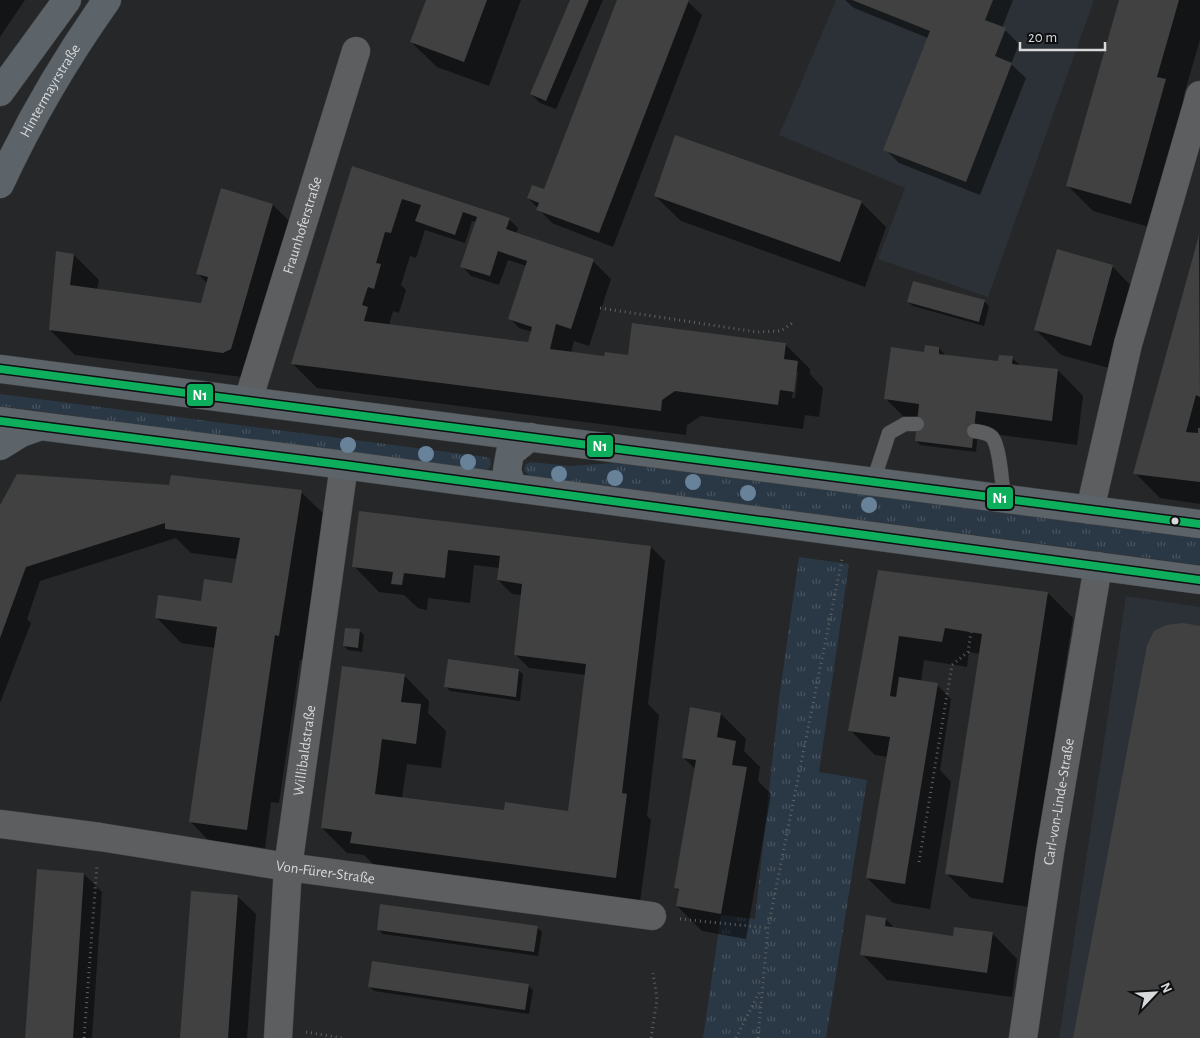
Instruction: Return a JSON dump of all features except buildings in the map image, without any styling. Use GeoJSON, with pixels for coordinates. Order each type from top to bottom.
{"type":"FeatureCollection","features":[{"type":"Feature","properties":{"kind":"main road"},"geometry":{"type":"LineString","coordinates":[[0,92],[67,0]]}},
{"type":"Feature","properties":{"kind":"main road","name":"Hintermayrstraße"},"geometry":{"type":"LineString","coordinates":[[0,184],[52,83],[107,0]]}},
{"type":"Feature","properties":{"kind":"main road"},"geometry":{"type":"LineString","coordinates":[[0,369],[1200,524]]}},
{"type":"Feature","properties":{"kind":"main road"},"geometry":{"type":"LineString","coordinates":[[0,421],[512,487],[1200,580]]}},
{"type":"Feature","properties":{"kind":"main road"},"geometry":{"type":"LineString","coordinates":[[0,446],[29,429],[38,427]]}},
{"type":"Feature","properties":{"kind":"main road"},"geometry":{"type":"LineString","coordinates":[[512,487],[507,470],[510,454],[530,436]]}},
{"type":"Feature","properties":{"kind":"street","name":"Fraunhoferstraße"},"geometry":{"type":"LineString","coordinates":[[248,401],[356,51]]}},
{"type":"Feature","properties":{"kind":"street"},"geometry":{"type":"LineString","coordinates":[[1090,510],[1128,344],[1200,95]]}},
{"type":"Feature","properties":{"kind":"street","name":"Willibaldstraße"},"geometry":{"type":"LineString","coordinates":[[278,1033],[288,867],[344,465]]}},
{"type":"Feature","properties":{"kind":"street","name":"Carl-von-Linde-Straße"},"geometry":{"type":"LineString","coordinates":[[1023,1038],[1050,852],[1098,566]]}},
{"type":"Feature","properties":{"kind":"street","name":"Von-Fürer-Straße"},"geometry":{"type":"LineString","coordinates":[[0,824],[100,837],[288,867],[652,916]]}},
{"type":"Feature","properties":{"kind":"lane"},"geometry":{"type":"LineString","coordinates":[[873,482],[890,433],[905,424],[917,424]]}},
{"type":"Feature","properties":{"kind":"lane"},"geometry":{"type":"LineString","coordinates":[[974,431],[987,434],[993,438],[998,454],[1004,498]]}},
{"type":"Feature","properties":{"kind":"path"},"geometry":{"type":"LineString","coordinates":[[600,308],[757,332],[781,331],[795,322]]}},
{"type":"Feature","properties":{"kind":"path"},"geometry":{"type":"LineString","coordinates":[[758,1038],[768,928],[847,532]]}},
{"type":"Feature","properties":{"kind":"path"},"geometry":{"type":"LineString","coordinates":[[919,862],[952,665],[968,652],[971,632]]}},
{"type":"Feature","properties":{"kind":"path"},"geometry":{"type":"LineString","coordinates":[[84,1038],[100,837]]}},
{"type":"Feature","properties":{"kind":"path"},"geometry":{"type":"LineString","coordinates":[[652,916],[768,928]]}},
{"type":"Feature","properties":{"kind":"path"},"geometry":{"type":"LineString","coordinates":[[651,1038],[657,998],[653,973]]}},
{"type":"Feature","properties":{"kind":"path"},"geometry":{"type":"LineString","coordinates":[[736,1038],[762,987]]}},
{"type":"Feature","properties":{"kind":"path"},"geometry":{"type":"LineString","coordinates":[[278,1033],[342,1038]]}},
{"type":"Feature","properties":{"kind":"shaded area"},"geometry":{"type":"Polygon","coordinates":[[[836,0],[1094,0],[988,297],[878,259],[905,188],[779,135],[836,0]]]}},
{"type":"Feature","properties":{"kind":"shaded area"},"geometry":{"type":"Polygon","coordinates":[[[1126,596],[1200,607],[1200,1038],[1059,1038],[1126,596]]]}},
{"type":"Feature","properties":{"kind":"green space"},"geometry":{"type":"Polygon","coordinates":[[[0,394],[486,457],[490,459],[491,464],[490,468],[484,470],[0,406],[0,394]]]}},
{"type":"Feature","properties":{"kind":"green space"},"geometry":{"type":"Polygon","coordinates":[[[531,462],[570,466],[615,463],[639,465],[1200,537],[1200,565],[530,476],[525,472],[524,468],[526,464],[531,462]]]}},
{"type":"Feature","properties":{"kind":"green space"},"geometry":{"type":"Polygon","coordinates":[[[799,557],[849,564],[819,772],[867,780],[826,1038],[703,1038],[721,915],[755,919],[779,699],[799,557]]]}},
{"type":"Feature","properties":{"kind":"transit line","name":"N1"},"geometry":{"type":"LineString","coordinates":[[0,369],[1200,524]]}},
{"type":"Feature","properties":{"kind":"transit line","name":"N1"},"geometry":{"type":"LineString","coordinates":[[0,421],[344,465],[1200,580]]}}]}
